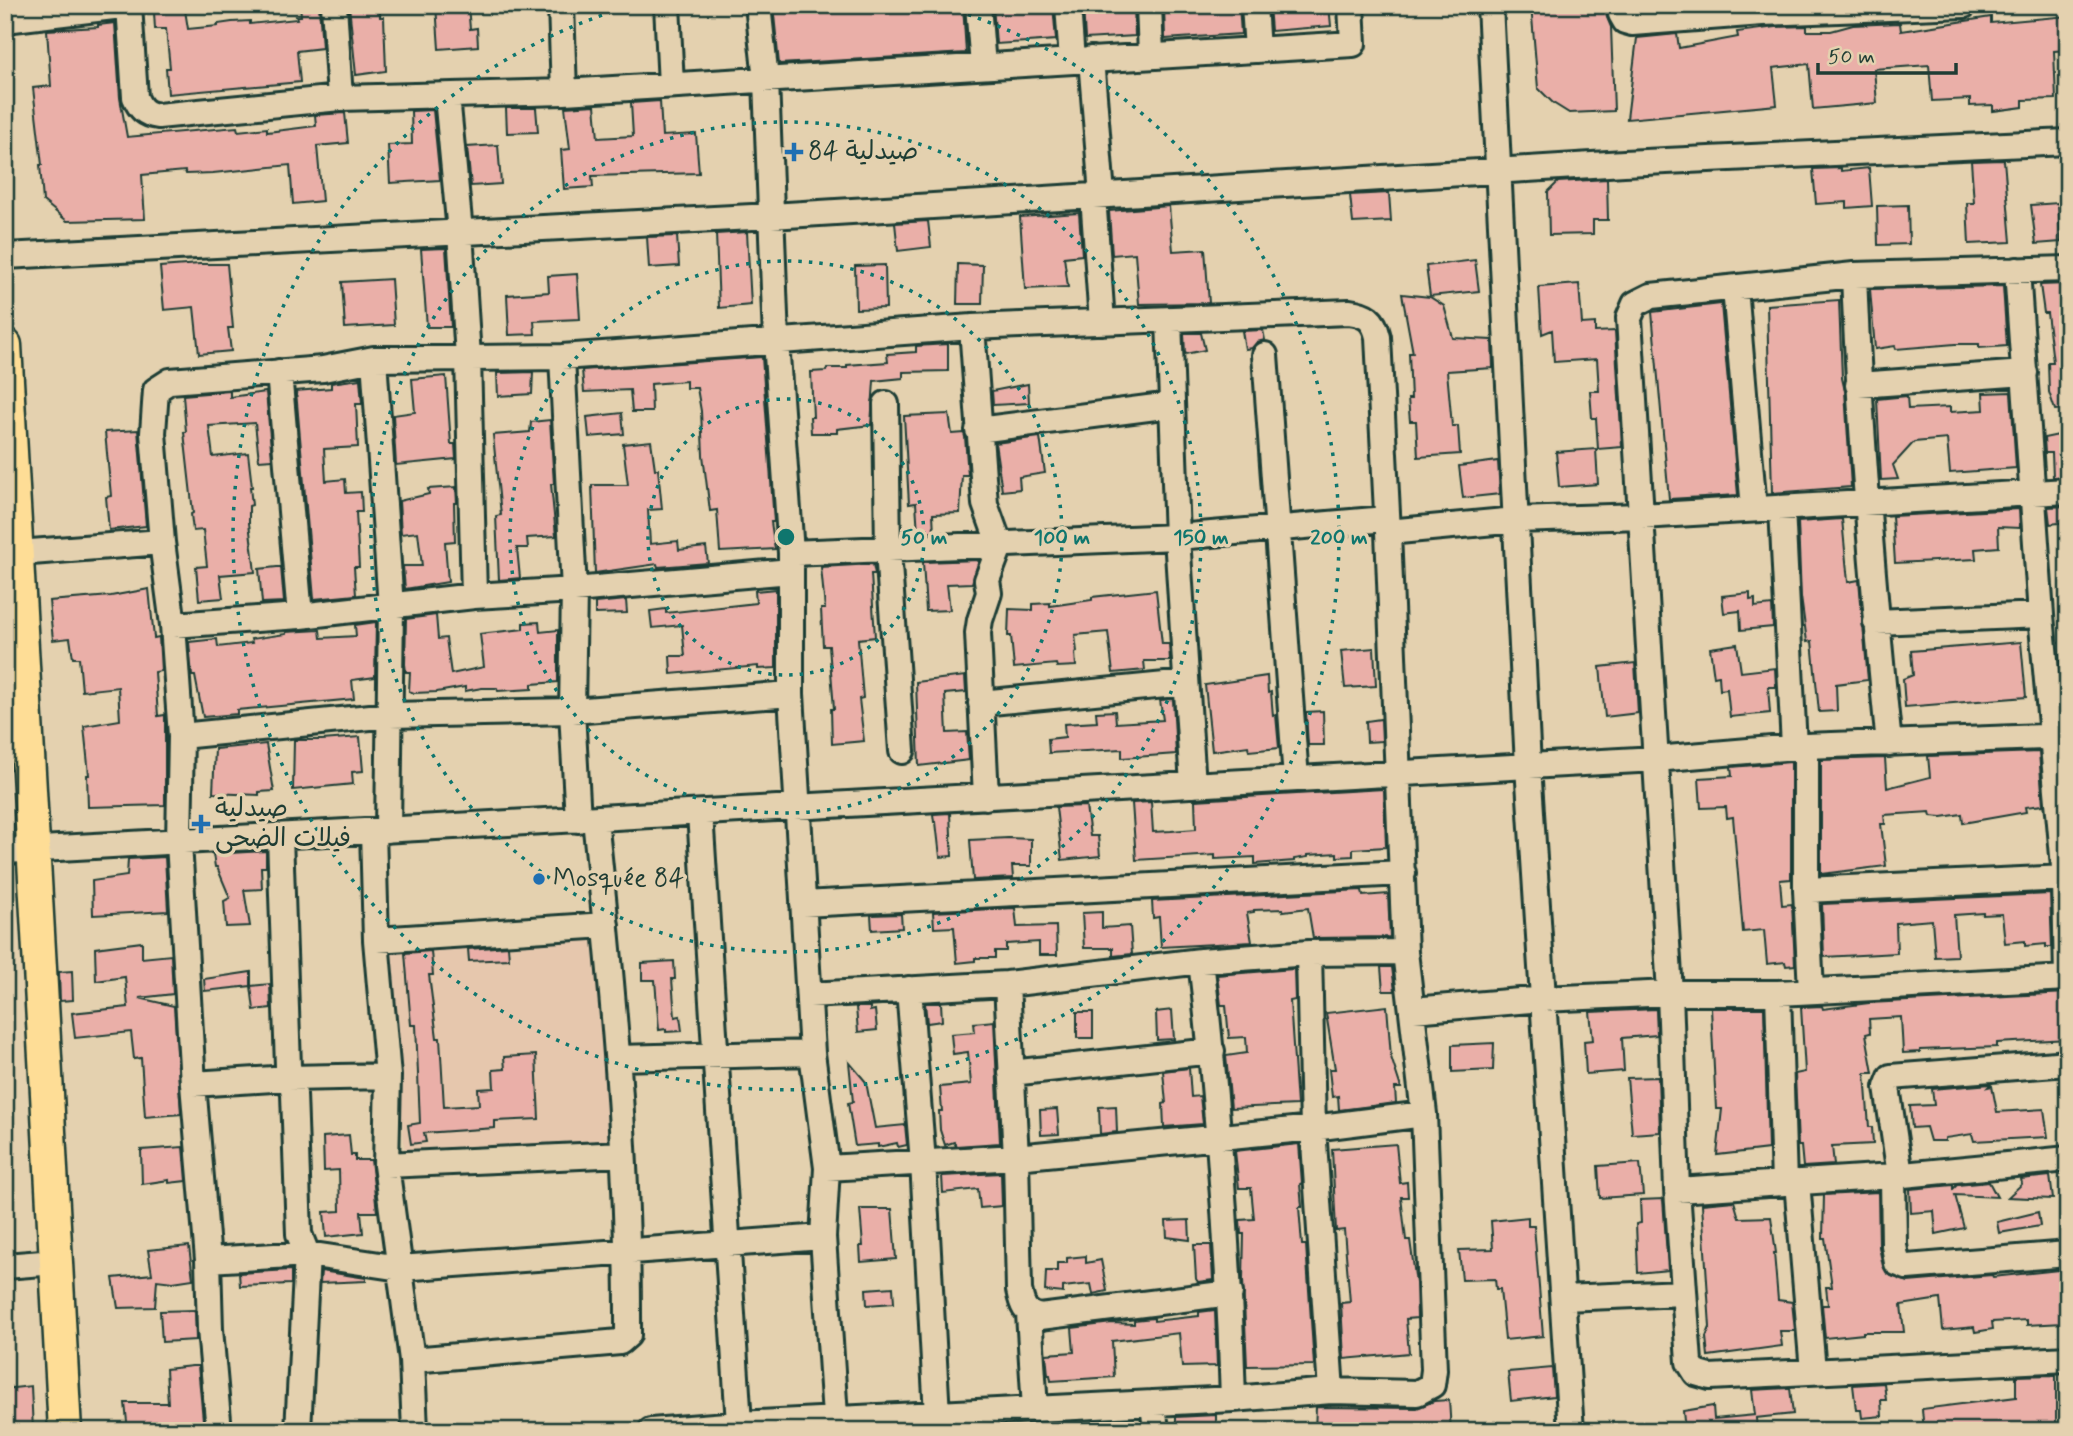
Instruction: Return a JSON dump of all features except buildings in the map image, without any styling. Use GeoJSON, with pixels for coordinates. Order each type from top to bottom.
{"type":"FeatureCollection","features":[{"type":"Feature","properties":{"kind":"main road"},"geometry":{"type":"LineString","coordinates":[[5,345],[18,553],[19,850],[55,1262],[65,1431]]}},
{"type":"Feature","properties":{"kind":"street"},"geometry":{"type":"LineString","coordinates":[[5,20],[130,5],[135,97],[140,108],[149,115],[158,116],[340,98],[564,92],[1353,44],[1350,5]]}},
{"type":"Feature","properties":{"kind":"street"},"geometry":{"type":"LineString","coordinates":[[334,5],[340,98]]}},
{"type":"Feature","properties":{"kind":"street"},"geometry":{"type":"LineString","coordinates":[[561,5],[564,92]]}},
{"type":"Feature","properties":{"kind":"street"},"geometry":{"type":"LineString","coordinates":[[667,5],[671,85]]}},
{"type":"Feature","properties":{"kind":"street"},"geometry":{"type":"LineString","coordinates":[[758,5],[766,80],[776,341],[791,562],[791,694],[803,904],[812,1053],[827,1168],[823,1237],[835,1425]]}},
{"type":"Feature","properties":{"kind":"street"},"geometry":{"type":"LineString","coordinates":[[978,5],[983,66]]}},
{"type":"Feature","properties":{"kind":"street"},"geometry":{"type":"LineString","coordinates":[[1068,5],[1082,60],[1098,195],[1102,323]]}},
{"type":"Feature","properties":{"kind":"street"},"geometry":{"type":"LineString","coordinates":[[1149,5],[1152,55]]}},
{"type":"Feature","properties":{"kind":"street"},"geometry":{"type":"LineString","coordinates":[[1254,5],[1256,50]]}},
{"type":"Feature","properties":{"kind":"street"},"geometry":{"type":"LineString","coordinates":[[1490,5],[1528,766],[1571,1431]]}},
{"type":"Feature","properties":{"kind":"street"},"geometry":{"type":"LineString","coordinates":[[1621,5],[1621,14],[1625,21],[1632,23],[1848,8],[1964,5]]}},
{"type":"Feature","properties":{"kind":"street"},"geometry":{"type":"LineString","coordinates":[[447,96],[468,357],[474,596]]}},
{"type":"Feature","properties":{"kind":"street"},"geometry":{"type":"LineString","coordinates":[[5,256],[771,216],[1499,170],[2068,142]]}},
{"type":"Feature","properties":{"kind":"street"},"geometry":{"type":"LineString","coordinates":[[2068,269],[1854,275],[1651,296],[1642,299],[1631,309],[1629,318],[1670,993],[1677,1190],[1689,1362],[1696,1373],[1710,1377],[2068,1359]]}},
{"type":"Feature","properties":{"kind":"street"},"geometry":{"type":"LineString","coordinates":[[1413,1010],[1543,999],[1670,993],[1778,993],[2067,978],[2061,737],[2041,615],[2017,270]]}},
{"type":"Feature","properties":{"kind":"street"},"geometry":{"type":"LineString","coordinates":[[1854,275],[1858,385],[1889,744]]}},
{"type":"Feature","properties":{"kind":"street"},"geometry":{"type":"LineString","coordinates":[[1735,288],[1754,509]]}},
{"type":"Feature","properties":{"kind":"street"},"geometry":{"type":"LineString","coordinates":[[219,1431],[193,1084],[179,842],[181,736],[173,625],[162,542],[153,433],[156,390],[170,381],[323,369],[374,359],[562,357],[972,327],[1349,312],[1367,316],[1373,322],[1378,337],[1405,952],[1424,1114],[1434,1370],[1432,1385],[1416,1393],[1331,1391],[937,1415],[835,1425],[739,1424],[651,1431]]}},
{"type":"Feature","properties":{"kind":"street"},"geometry":{"type":"LineString","coordinates":[[1169,320],[1177,537],[1193,785]]}},
{"type":"Feature","properties":{"kind":"street"},"geometry":{"type":"LineString","coordinates":[[972,327],[985,504],[1000,545],[987,580],[987,602],[979,620],[986,797]]}},
{"type":"Feature","properties":{"kind":"street"},"geometry":{"type":"LineString","coordinates":[[1265,355],[1296,779]]}},
{"type":"Feature","properties":{"kind":"street"},"geometry":{"type":"LineString","coordinates":[[412,1360],[620,1342],[628,1335],[628,1250],[618,1058],[606,925],[587,819],[572,711],[574,590],[562,357]]}},
{"type":"Feature","properties":{"kind":"street"},"geometry":{"type":"LineString","coordinates":[[374,359],[391,607],[390,715],[380,831],[376,940],[388,1076],[386,1165],[412,1360],[415,1431]]}},
{"type":"Feature","properties":{"kind":"street"},"geometry":{"type":"LineString","coordinates":[[279,372],[300,616]]}},
{"type":"Feature","properties":{"kind":"street"},"geometry":{"type":"LineString","coordinates":[[1858,385],[2025,373]]}},
{"type":"Feature","properties":{"kind":"street"},"geometry":{"type":"LineString","coordinates":[[886,404],[888,550],[902,751]]}},
{"type":"Feature","properties":{"kind":"street"},"geometry":{"type":"LineString","coordinates":[[978,430],[1171,405]]}},
{"type":"Feature","properties":{"kind":"street"},"geometry":{"type":"LineString","coordinates":[[173,625],[300,616],[474,596],[574,590],[888,550],[1177,537],[1277,528],[1642,516],[2068,491]]}},
{"type":"Feature","properties":{"kind":"street"},"geometry":{"type":"LineString","coordinates":[[1782,508],[1800,746],[1811,991]]}},
{"type":"Feature","properties":{"kind":"street"},"geometry":{"type":"LineString","coordinates":[[18,553],[162,542]]}},
{"type":"Feature","properties":{"kind":"street"},"geometry":{"type":"LineString","coordinates":[[1877,622],[2041,615]]}},
{"type":"Feature","properties":{"kind":"street"},"geometry":{"type":"LineString","coordinates":[[981,703],[1186,683]]}},
{"type":"Feature","properties":{"kind":"street"},"geometry":{"type":"LineString","coordinates":[[181,736],[390,715],[572,711],[791,694]]}},
{"type":"Feature","properties":{"kind":"street"},"geometry":{"type":"LineString","coordinates":[[19,850],[1656,759],[1800,746],[2061,737]]}},
{"type":"Feature","properties":{"kind":"street"},"geometry":{"type":"LineString","coordinates":[[700,813],[739,1424]]}},
{"type":"Feature","properties":{"kind":"street"},"geometry":{"type":"LineString","coordinates":[[280,837],[289,1078],[294,1094],[299,1234],[307,1254],[298,1431]]}},
{"type":"Feature","properties":{"kind":"street"},"geometry":{"type":"LineString","coordinates":[[803,904],[1403,873]]}},
{"type":"Feature","properties":{"kind":"street"},"geometry":{"type":"LineString","coordinates":[[1805,890],[2065,878]]}},
{"type":"Feature","properties":{"kind":"street"},"geometry":{"type":"LineString","coordinates":[[376,940],[606,925]]}},
{"type":"Feature","properties":{"kind":"street"},"geometry":{"type":"LineString","coordinates":[[809,995],[1007,984],[1201,961],[1309,953],[1405,952]]}},
{"type":"Feature","properties":{"kind":"street"},"geometry":{"type":"LineString","coordinates":[[1309,953],[1312,1128],[1331,1391]]}},
{"type":"Feature","properties":{"kind":"street"},"geometry":{"type":"LineString","coordinates":[[1201,961],[1219,1137],[1230,1293],[1233,1399]]}},
{"type":"Feature","properties":{"kind":"street"},"geometry":{"type":"LineString","coordinates":[[1007,984],[1016,1157],[1018,1290],[1022,1307],[1029,1314],[1040,1317],[1230,1293]]}},
{"type":"Feature","properties":{"kind":"street"},"geometry":{"type":"LineString","coordinates":[[909,989],[923,1162],[937,1415]]}},
{"type":"Feature","properties":{"kind":"street"},"geometry":{"type":"LineString","coordinates":[[1778,993],[1791,1183],[1813,1371]]}},
{"type":"Feature","properties":{"kind":"street"},"geometry":{"type":"LineString","coordinates":[[1011,1073],[1212,1051]]}},
{"type":"Feature","properties":{"kind":"street"},"geometry":{"type":"LineString","coordinates":[[618,1058],[812,1053]]}},
{"type":"Feature","properties":{"kind":"street"},"geometry":{"type":"LineString","coordinates":[[2068,1063],[1891,1077],[1887,1087],[1897,1176],[1894,1245],[1897,1263],[1907,1267],[2068,1254]]}},
{"type":"Feature","properties":{"kind":"street"},"geometry":{"type":"LineString","coordinates":[[193,1084],[388,1076]]}},
{"type":"Feature","properties":{"kind":"street"},"geometry":{"type":"LineString","coordinates":[[827,1168],[1016,1157],[1312,1128],[1424,1114]]}},
{"type":"Feature","properties":{"kind":"street"},"geometry":{"type":"LineString","coordinates":[[386,1165],[623,1154]]}},
{"type":"Feature","properties":{"kind":"street"},"geometry":{"type":"LineString","coordinates":[[1677,1190],[1897,1176],[2068,1159]]}},
{"type":"Feature","properties":{"kind":"street"},"geometry":{"type":"LineString","coordinates":[[208,1261],[307,1254],[400,1268],[823,1237]]}},
{"type":"Feature","properties":{"kind":"street"},"geometry":{"type":"LineString","coordinates":[[5,1266],[55,1262]]}},
{"type":"Feature","properties":{"kind":"street"},"geometry":{"type":"LineString","coordinates":[[1563,1298],[1684,1293]]}},
{"type":"Feature","properties":{"kind":"street"},"geometry":{"type":"LineString","coordinates":[[1029,1314],[1035,1409]]}},
{"type":"Feature","properties":{"kind":"street"},"geometry":{"type":"LineString","coordinates":[[1153,1403],[1156,1431]]}},
{"type":"Feature","properties":{"kind":"shaded area"},"geometry":{"type":"Polygon","coordinates":[[[599,933],[615,1141],[405,1154],[387,944],[599,933]]]}},
{"type":"Feature","properties":{"kind":"place","name":"84 صيدلية"},"geometry":{"type":"Point","coordinates":[794,152]}},
{"type":"Feature","properties":{"kind":"place","name":"صيدلية فيلات الضحى"},"geometry":{"type":"Point","coordinates":[201,824]}},
{"type":"Feature","properties":{"kind":"place","name":"Mosquée 84"},"geometry":{"type":"Point","coordinates":[539,879]}}]}
